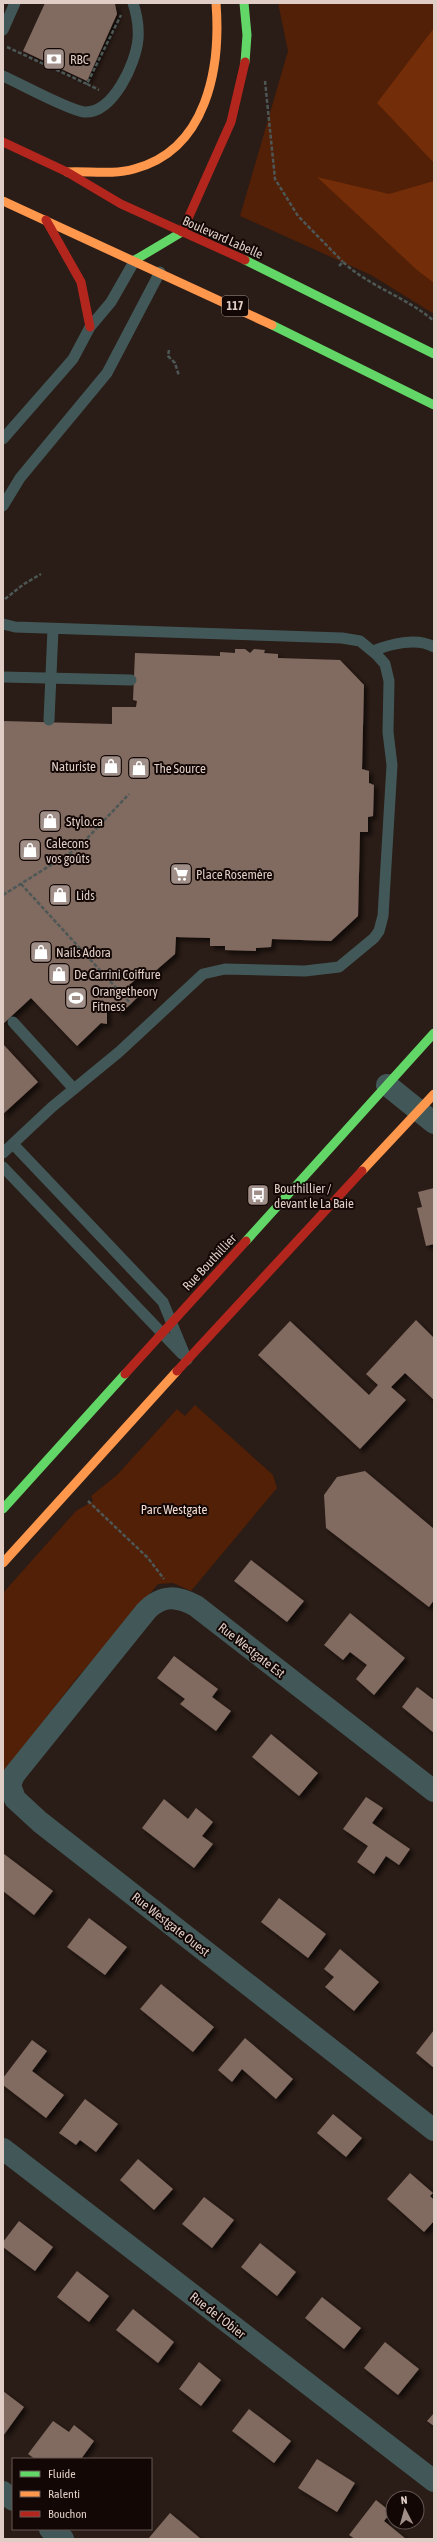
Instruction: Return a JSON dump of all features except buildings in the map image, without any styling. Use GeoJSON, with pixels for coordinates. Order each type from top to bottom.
{"type":"FeatureCollection","features":[{"type":"Feature","properties":{"kind":"main road"},"geometry":{"type":"LineString","coordinates":[[68,172],[134,169],[155,161],[179,144],[198,118],[211,88],[218,43],[216,3]]}},
{"type":"Feature","properties":{"kind":"main road"},"geometry":{"type":"LineString","coordinates":[[171,252],[182,232],[225,139],[240,96],[247,54],[244,3]]}},
{"type":"Feature","properties":{"kind":"main road","name":"Boulevard Labelle"},"geometry":{"type":"LineString","coordinates":[[3,142],[68,172],[121,204],[296,285],[434,354]]}},
{"type":"Feature","properties":{"kind":"main road","name":"117"},"geometry":{"type":"LineString","coordinates":[[3,201],[135,260],[162,268],[434,405]]}},
{"type":"Feature","properties":{"kind":"main road"},"geometry":{"type":"LineString","coordinates":[[46,220],[80,282],[90,327]]}},
{"type":"Feature","properties":{"kind":"main road"},"geometry":{"type":"LineString","coordinates":[[135,260],[182,232]]}},
{"type":"Feature","properties":{"kind":"main road","name":"Rue Bouthillier"},"geometry":{"type":"LineString","coordinates":[[3,1509],[434,1033]]}},
{"type":"Feature","properties":{"kind":"main road"},"geometry":{"type":"LineString","coordinates":[[3,1563],[187,1360],[426,1118],[434,1094]]}},
{"type":"Feature","properties":{"kind":"street"},"geometry":{"type":"LineString","coordinates":[[387,1085],[426,1118]]}},
{"type":"Feature","properties":{"kind":"street","name":"Rue Westgate Est"},"geometry":{"type":"LineString","coordinates":[[81,1689],[154,1603],[170,1597],[181,1599],[196,1606],[434,1791]]}},
{"type":"Feature","properties":{"kind":"street","name":"Rue Westgate Ouest"},"geometry":{"type":"LineString","coordinates":[[81,1689],[12,1778],[10,1789],[15,1799],[40,1822],[434,2130]]}},
{"type":"Feature","properties":{"kind":"street","name":"Rue de l'Obier"},"geometry":{"type":"LineString","coordinates":[[3,2149],[434,2481]]}},
{"type":"Feature","properties":{"kind":"street"},"geometry":{"type":"LineString","coordinates":[[3,2492],[12,2499]]}},
{"type":"Feature","properties":{"kind":"street"},"geometry":{"type":"LineString","coordinates":[[51,2530],[63,2539]]}},
{"type":"Feature","properties":{"kind":"lane"},"geometry":{"type":"LineString","coordinates":[[3,30],[15,3]]}},
{"type":"Feature","properties":{"kind":"lane"},"geometry":{"type":"LineString","coordinates":[[3,76],[78,110],[93,111],[102,107],[117,92],[127,76],[135,53],[139,29],[132,3]]}},
{"type":"Feature","properties":{"kind":"lane"},"geometry":{"type":"LineString","coordinates":[[3,439],[66,369],[80,349],[90,327],[111,302],[135,260]]}},
{"type":"Feature","properties":{"kind":"lane"},"geometry":{"type":"LineString","coordinates":[[3,506],[24,473],[107,373],[162,268]]}},
{"type":"Feature","properties":{"kind":"lane"},"geometry":{"type":"LineString","coordinates":[[3,624],[54,629],[346,638],[360,641],[373,651],[385,664],[389,676],[388,732],[392,765],[388,854],[384,877],[383,916],[379,931],[364,947],[339,967],[305,971],[225,968],[203,974],[119,1052],[74,1089],[3,1153]]}},
{"type":"Feature","properties":{"kind":"lane"},"geometry":{"type":"LineString","coordinates":[[49,720],[54,629]]}},
{"type":"Feature","properties":{"kind":"lane"},"geometry":{"type":"LineString","coordinates":[[373,651],[391,644],[402,643],[424,643],[434,647]]}},
{"type":"Feature","properties":{"kind":"lane"},"geometry":{"type":"LineString","coordinates":[[3,677],[131,680]]}},
{"type":"Feature","properties":{"kind":"lane"},"geometry":{"type":"LineString","coordinates":[[13,1022],[74,1089]]}},
{"type":"Feature","properties":{"kind":"lane"},"geometry":{"type":"LineString","coordinates":[[13,1144],[163,1302],[187,1360]]}},
{"type":"Feature","properties":{"kind":"lane"},"geometry":{"type":"LineString","coordinates":[[3,1167],[187,1360]]}},
{"type":"Feature","properties":{"kind":"path"},"geometry":{"type":"LineString","coordinates":[[7,47],[50,65],[87,84],[119,16]]}},
{"type":"Feature","properties":{"kind":"path"},"geometry":{"type":"LineString","coordinates":[[264,75],[275,179],[301,219],[357,275],[421,310],[434,321]]}},
{"type":"Feature","properties":{"kind":"path"},"geometry":{"type":"LineString","coordinates":[[338,266],[343,262]]}},
{"type":"Feature","properties":{"kind":"path"},"geometry":{"type":"LineString","coordinates":[[169,350],[168,356],[175,362],[179,376]]}},
{"type":"Feature","properties":{"kind":"path"},"geometry":{"type":"LineString","coordinates":[[5,599],[24,584],[41,574]]}},
{"type":"Feature","properties":{"kind":"path"},"geometry":{"type":"LineString","coordinates":[[3,895],[78,848],[129,794]]}},
{"type":"Feature","properties":{"kind":"path"},"geometry":{"type":"LineString","coordinates":[[21,884],[130,1004]]}},
{"type":"Feature","properties":{"kind":"path"},"geometry":{"type":"LineString","coordinates":[[88,1500],[148,1558],[164,1580]]}},
{"type":"Feature","properties":{"kind":"green space"},"geometry":{"type":"Polygon","coordinates":[[[278,3],[434,3],[434,314],[371,275],[240,216],[288,51],[278,3]]]}},
{"type":"Feature","properties":{"kind":"green space","name":"Parc Westgate"},"geometry":{"type":"Polygon","coordinates":[[[195,1405],[273,1475],[277,1488],[191,1591],[173,1583],[158,1584],[77,1678],[3,1773],[3,1593],[76,1511],[93,1501],[91,1496],[117,1475],[177,1409],[185,1416],[195,1405]]]}},
{"type":"Feature","properties":{"kind":"shaded area"},"geometry":{"type":"Polygon","coordinates":[[[434,28],[434,163],[377,103],[434,28]]]}},
{"type":"Feature","properties":{"kind":"shaded area"},"geometry":{"type":"Polygon","coordinates":[[[317,177],[389,194],[434,181],[434,283],[417,270],[317,177]]]}},
{"type":"Feature","properties":{"kind":"traffic: fast"},"geometry":{"type":"LineString","coordinates":[[244,3],[247,35],[245,62]]}},
{"type":"Feature","properties":{"kind":"traffic: fast"},"geometry":{"type":"LineString","coordinates":[[135,260],[182,232]]}},
{"type":"Feature","properties":{"kind":"traffic: fast"},"geometry":{"type":"LineString","coordinates":[[245,260],[434,354]]}},
{"type":"Feature","properties":{"kind":"traffic: fast"},"geometry":{"type":"LineString","coordinates":[[272,325],[434,405]]}},
{"type":"Feature","properties":{"kind":"traffic: fast"},"geometry":{"type":"LineString","coordinates":[[246,1241],[434,1033]]}},
{"type":"Feature","properties":{"kind":"traffic: fast"},"geometry":{"type":"LineString","coordinates":[[3,1509],[125,1374]]}},
{"type":"Feature","properties":{"kind":"traffic: slow"},"geometry":{"type":"LineString","coordinates":[[67,172],[109,172],[134,169],[159,159],[178,144],[193,125],[204,103],[212,79],[216,54],[216,3]]}},
{"type":"Feature","properties":{"kind":"traffic: slow"},"geometry":{"type":"LineString","coordinates":[[3,201],[272,325]]}},
{"type":"Feature","properties":{"kind":"traffic: slow"},"geometry":{"type":"LineString","coordinates":[[362,1171],[434,1094]]}},
{"type":"Feature","properties":{"kind":"traffic: slow"},"geometry":{"type":"LineString","coordinates":[[3,1563],[177,1371]]}},
{"type":"Feature","properties":{"kind":"traffic: jam"},"geometry":{"type":"LineString","coordinates":[[182,232],[231,122],[245,62]]}},
{"type":"Feature","properties":{"kind":"traffic: jam"},"geometry":{"type":"LineString","coordinates":[[3,142],[67,172],[121,204],[245,260]]}},
{"type":"Feature","properties":{"kind":"traffic: jam"},"geometry":{"type":"LineString","coordinates":[[46,220],[81,282],[90,327]]}},
{"type":"Feature","properties":{"kind":"traffic: jam"},"geometry":{"type":"LineString","coordinates":[[177,1371],[362,1171]]}},
{"type":"Feature","properties":{"kind":"traffic: jam"},"geometry":{"type":"LineString","coordinates":[[125,1374],[246,1241]]}},
{"type":"Feature","properties":{"kind":"place","name":"RBC"},"geometry":{"type":"Point","coordinates":[54,59]}},
{"type":"Feature","properties":{"kind":"place","name":"Naturiste"},"geometry":{"type":"Point","coordinates":[111,766]}},
{"type":"Feature","properties":{"kind":"place","name":"The Source"},"geometry":{"type":"Point","coordinates":[139,768]}},
{"type":"Feature","properties":{"kind":"place","name":"Stylo.ca"},"geometry":{"type":"Point","coordinates":[50,821]}},
{"type":"Feature","properties":{"kind":"place","name":"Calecons vos goûts"},"geometry":{"type":"Point","coordinates":[30,850]}},
{"type":"Feature","properties":{"kind":"place","name":"Place Rosemère"},"geometry":{"type":"Point","coordinates":[181,874]}},
{"type":"Feature","properties":{"kind":"place","name":"Lids"},"geometry":{"type":"Point","coordinates":[60,895]}},
{"type":"Feature","properties":{"kind":"place","name":"Nails Adora"},"geometry":{"type":"Point","coordinates":[41,952]}},
{"type":"Feature","properties":{"kind":"place","name":"De Carrini Coiffure"},"geometry":{"type":"Point","coordinates":[59,974]}},
{"type":"Feature","properties":{"kind":"place","name":"Orangetheory Fitness"},"geometry":{"type":"Point","coordinates":[76,998]}},
{"type":"Feature","properties":{"kind":"place","name":"Bouthillier / devant le La Baie"},"geometry":{"type":"Point","coordinates":[258,1195]}}]}
